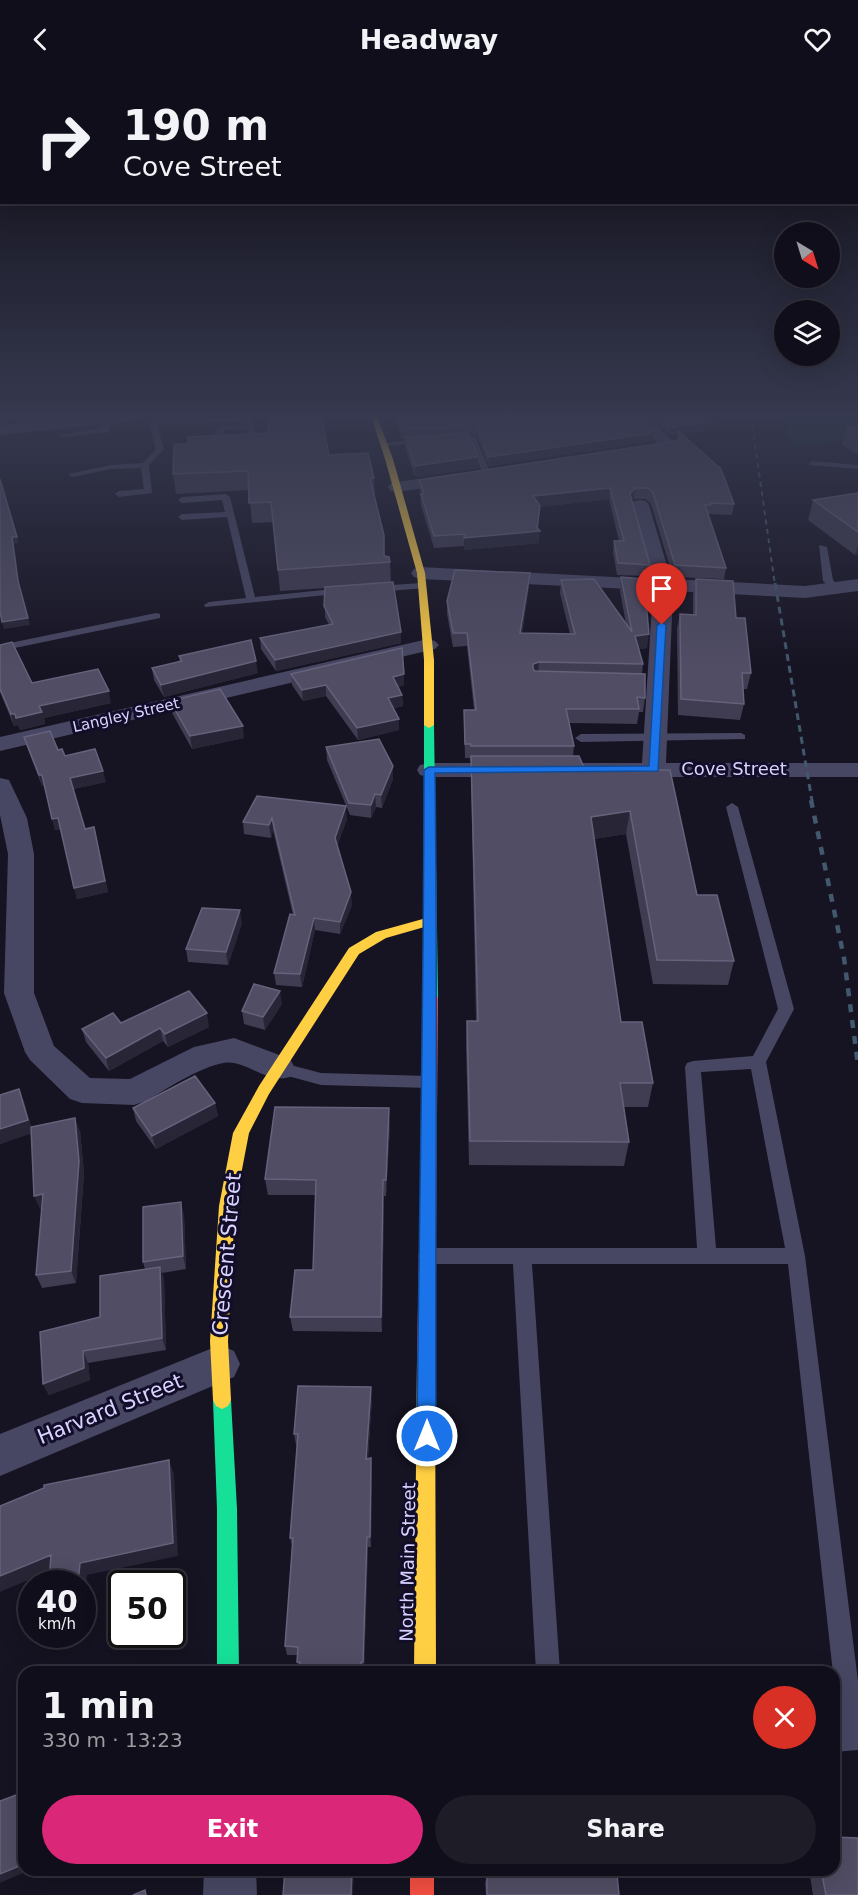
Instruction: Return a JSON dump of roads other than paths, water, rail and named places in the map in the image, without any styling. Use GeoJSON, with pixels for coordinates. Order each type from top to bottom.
{"type":"FeatureCollection","features":[{"type":"Feature","properties":{"kind":"main road","name":"North Main Street"},"geometry":{"type":"LineString","coordinates":[[401,501],[422,580],[428,645],[430,921],[425,1666]]}},
{"type":"Feature","properties":{"kind":"main road","name":"Crescent Street"},"geometry":{"type":"LineString","coordinates":[[228,1666],[227,1509],[219,1341],[227,1206],[241,1133],[279,1068],[354,951],[390,932],[430,921]]}},
{"type":"Feature","properties":{"kind":"main road"},"geometry":{"type":"LineString","coordinates":[[422,1876],[422,1895]]}},
{"type":"Feature","properties":{"kind":"street"},"geometry":{"type":"LineString","coordinates":[[640,505],[663,585],[653,683],[657,737],[654,769]]}},
{"type":"Feature","properties":{"kind":"street"},"geometry":{"type":"LineString","coordinates":[[422,580],[663,585],[805,592],[858,585]]}},
{"type":"Feature","properties":{"kind":"street","name":"Langley Street"},"geometry":{"type":"LineString","coordinates":[[0,744],[428,645]]}},
{"type":"Feature","properties":{"kind":"street","name":"Cove Street"},"geometry":{"type":"LineString","coordinates":[[429,770],[858,770]]}},
{"type":"Feature","properties":{"kind":"street"},"geometry":{"type":"LineString","coordinates":[[0,785],[14,818],[21,854],[10,983],[19,993],[41,1052],[82,1090],[134,1092],[205,1055],[234,1050],[279,1068]]}},
{"type":"Feature","properties":{"kind":"street","name":"Harvard Street"},"geometry":{"type":"LineString","coordinates":[[0,1455],[220,1364]]}},
{"type":"Feature","properties":{"kind":"street"},"geometry":{"type":"LineString","coordinates":[[230,1876],[230,1895]]}},
{"type":"Feature","properties":{"kind":"lane"},"geometry":{"type":"LineString","coordinates":[[227,501],[251,600]]}},
{"type":"Feature","properties":{"kind":"lane"},"geometry":{"type":"LineString","coordinates":[[182,517],[230,514]]}},
{"type":"Feature","properties":{"kind":"lane"},"geometry":{"type":"LineString","coordinates":[[822,547],[828,581],[837,589]]}},
{"type":"Feature","properties":{"kind":"lane"},"geometry":{"type":"LineString","coordinates":[[365,590],[422,580]]}},
{"type":"Feature","properties":{"kind":"lane"},"geometry":{"type":"LineString","coordinates":[[209,605],[354,590]]}},
{"type":"Feature","properties":{"kind":"lane"},"geometry":{"type":"LineString","coordinates":[[0,648],[156,616]]}},
{"type":"Feature","properties":{"kind":"lane"},"geometry":{"type":"LineString","coordinates":[[581,738],[741,737]]}},
{"type":"Feature","properties":{"kind":"lane"},"geometry":{"type":"LineString","coordinates":[[732,807],[786,1009],[758,1062],[796,1256],[853,1740],[840,1740]]}},
{"type":"Feature","properties":{"kind":"lane"},"geometry":{"type":"LineString","coordinates":[[707,1256],[693,1067],[758,1062]]}},
{"type":"Feature","properties":{"kind":"lane"},"geometry":{"type":"LineString","coordinates":[[279,1068],[321,1079],[429,1082]]}},
{"type":"Feature","properties":{"kind":"lane"},"geometry":{"type":"LineString","coordinates":[[427,1256],[796,1256]]}},
{"type":"Feature","properties":{"kind":"lane"},"geometry":{"type":"LineString","coordinates":[[522,1256],[548,1666]]}},
{"type":"Feature","properties":{"kind":"railway"},"geometry":{"type":"LineString","coordinates":[[763,501],[775,585]]}},
{"type":"Feature","properties":{"kind":"railway"},"geometry":{"type":"LineString","coordinates":[[775,583],[812,801]]}},
{"type":"Feature","properties":{"kind":"railway"},"geometry":{"type":"LineString","coordinates":[[811,800],[844,958],[858,1065]]}}]}
